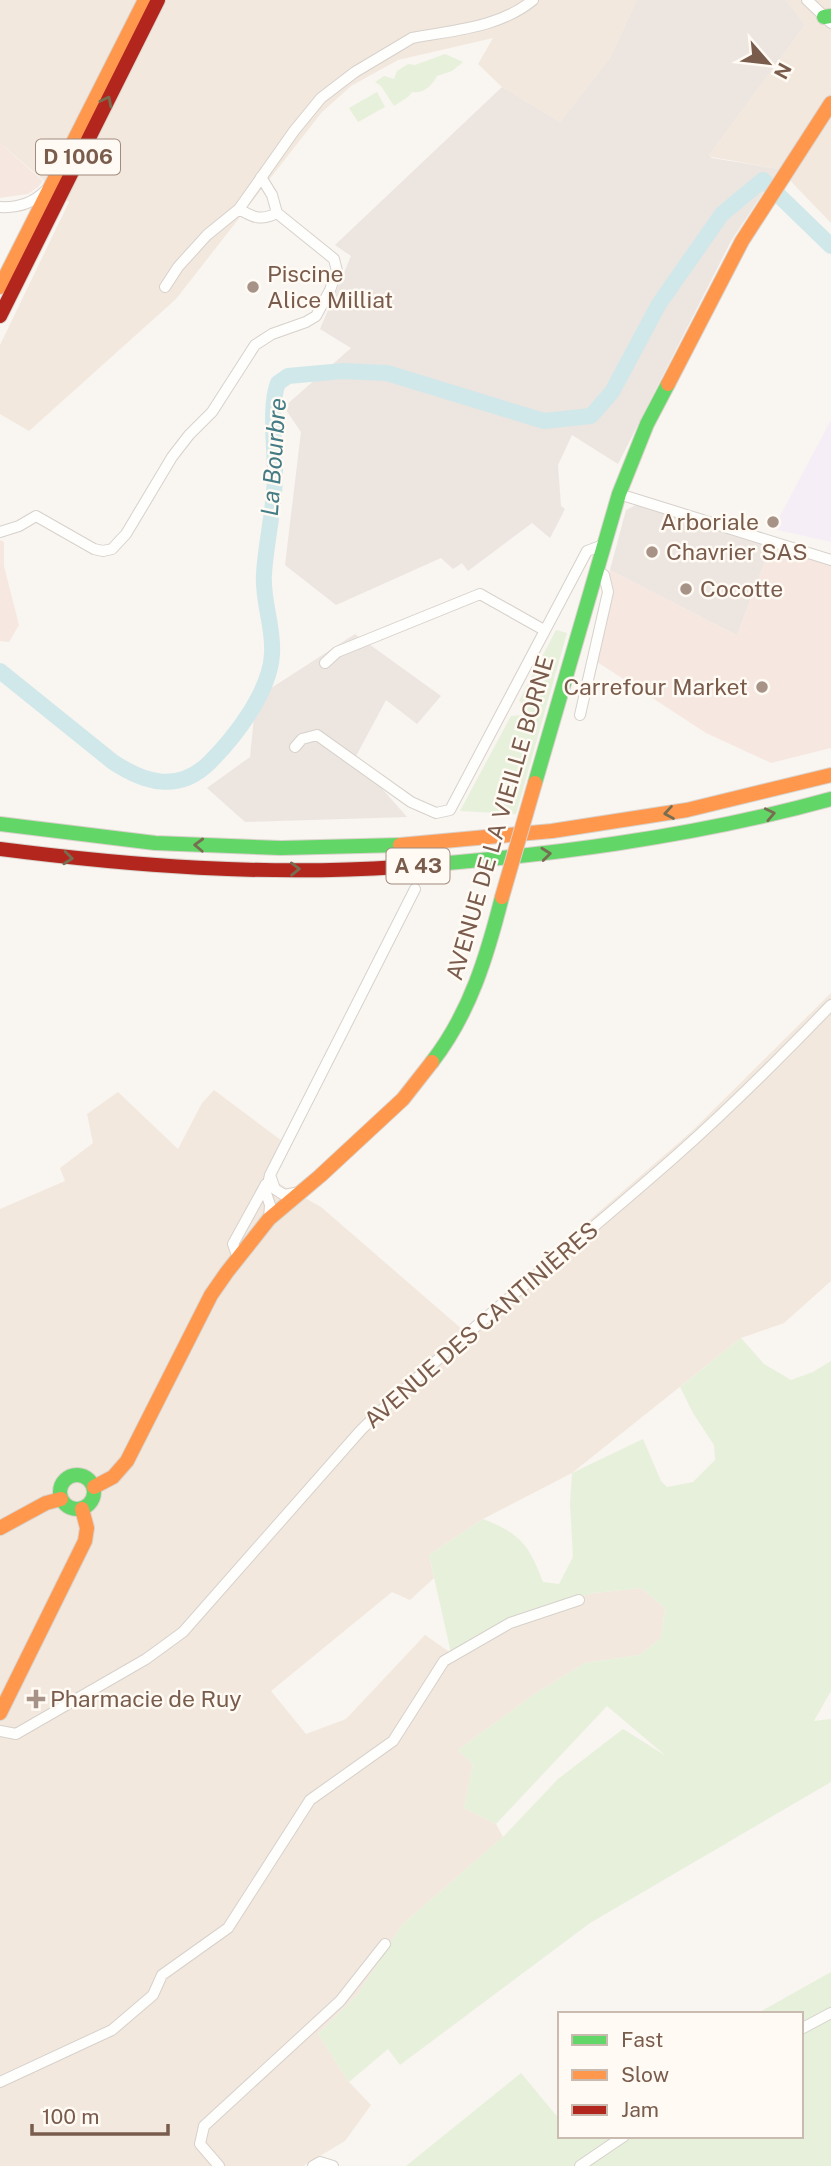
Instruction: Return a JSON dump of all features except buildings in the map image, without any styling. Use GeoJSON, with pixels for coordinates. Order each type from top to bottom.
{"type":"FeatureCollection","features":[{"type":"Feature","properties":{"kind":"main road","name":"D 1006"},"geometry":{"type":"LineString","coordinates":[[0,287],[145,0]]}},
{"type":"Feature","properties":{"kind":"main road","name":"D 1006"},"geometry":{"type":"LineString","coordinates":[[0,316],[158,0]]}},
{"type":"Feature","properties":{"kind":"main road","name":"AVENUE DE LA VIEILLE BORNE"},"geometry":{"type":"LineString","coordinates":[[82,1509],[93,1500],[94,1487],[113,1477],[127,1461],[211,1295],[238,1258],[269,1219],[403,1099],[441,1050],[471,998],[488,954],[603,545],[619,494],[647,424],[741,242],[831,103]]}},
{"type":"Feature","properties":{"kind":"main road","name":"A 43"},"geometry":{"type":"LineString","coordinates":[[0,824],[155,843],[281,848],[406,845],[552,831],[687,810],[831,775]]}},
{"type":"Feature","properties":{"kind":"main road","name":"A 43"},"geometry":{"type":"LineString","coordinates":[[0,849],[150,867],[278,870],[409,867],[552,854],[659,837],[831,799]]}},
{"type":"Feature","properties":{"kind":"main road"},"geometry":{"type":"LineString","coordinates":[[0,1713],[85,1541],[87,1528],[82,1509],[68,1507],[61,1499],[62,1483],[70,1476],[85,1477],[94,1487]]}},
{"type":"Feature","properties":{"kind":"main road"},"geometry":{"type":"LineString","coordinates":[[0,1528],[48,1502],[61,1499]]}},
{"type":"Feature","properties":{"kind":"street"},"geometry":{"type":"LineString","coordinates":[[165,286],[207,235],[240,209],[321,98],[355,72],[412,38],[490,23],[504,18],[533,0]]}},
{"type":"Feature","properties":{"kind":"street"},"geometry":{"type":"LineString","coordinates":[[807,0],[829,19]]}},
{"type":"Feature","properties":{"kind":"street"},"geometry":{"type":"LineString","coordinates":[[0,532],[19,526],[36,516],[94,549],[112,549],[126,534],[172,457],[212,412],[255,345],[272,334],[316,317],[337,271],[334,259],[277,213],[272,195],[261,177]]}},
{"type":"Feature","properties":{"kind":"street"},"geometry":{"type":"LineString","coordinates":[[0,207],[28,203],[50,187]]}},
{"type":"Feature","properties":{"kind":"street"},"geometry":{"type":"LineString","coordinates":[[240,209],[259,219],[277,213]]}},
{"type":"Feature","properties":{"kind":"street"},"geometry":{"type":"LineString","coordinates":[[619,494],[831,560]]}},
{"type":"Feature","properties":{"kind":"street"},"geometry":{"type":"LineString","coordinates":[[295,747],[302,739],[317,735],[411,803],[436,813],[450,810],[587,551],[603,545]]}},
{"type":"Feature","properties":{"kind":"street"},"geometry":{"type":"LineString","coordinates":[[580,715],[608,592],[604,576],[596,570]]}},
{"type":"Feature","properties":{"kind":"street"},"geometry":{"type":"LineString","coordinates":[[325,663],[337,652],[480,594],[544,630]]}},
{"type":"Feature","properties":{"kind":"street"},"geometry":{"type":"LineString","coordinates":[[238,1258],[233,1244],[415,889]]}},
{"type":"Feature","properties":{"kind":"street","name":"AVENUE DES CANTINIÈRES"},"geometry":{"type":"LineString","coordinates":[[0,1731],[16,1734],[146,1659],[183,1632],[361,1430],[492,1311],[677,1155],[754,1084],[831,1005]]}},
{"type":"Feature","properties":{"kind":"street"},"geometry":{"type":"LineString","coordinates":[[270,1175],[275,1189],[284,1195],[300,1192]]}},
{"type":"Feature","properties":{"kind":"street"},"geometry":{"type":"LineString","coordinates":[[269,1219],[270,1205],[266,1192],[270,1175]]}},
{"type":"Feature","properties":{"kind":"street"},"geometry":{"type":"LineString","coordinates":[[0,2082],[113,2029],[153,1995],[162,1975],[228,1928],[310,1800],[393,1741],[444,1661],[510,1623],[579,1600]]}},
{"type":"Feature","properties":{"kind":"street"},"geometry":{"type":"LineString","coordinates":[[219,2166],[200,2144],[205,2126],[340,2001],[385,1944]]}},
{"type":"Feature","properties":{"kind":"street"},"geometry":{"type":"LineString","coordinates":[[803,2028],[831,2013]]}},
{"type":"Feature","properties":{"kind":"street"},"geometry":{"type":"LineString","coordinates":[[580,2166],[621,2138]]}},
{"type":"Feature","properties":{"kind":"street"},"geometry":{"type":"LineString","coordinates":[[313,2166],[320,2162],[333,2166]]}},
{"type":"Feature","properties":{"kind":"shaded area"},"geometry":{"type":"Polygon","coordinates":[[[0,0],[637,0],[610,58],[560,122],[502,87],[478,64],[493,38],[398,60],[351,86],[322,112],[176,299],[29,431],[0,414],[0,345],[69,202],[0,143],[0,0]]]}},
{"type":"Feature","properties":{"kind":"shaded area"},"geometry":{"type":"Polygon","coordinates":[[[637,0],[786,0],[805,25],[709,155],[712,158],[779,169],[731,241],[618,464],[572,435],[558,465],[561,506],[565,509],[550,538],[532,523],[468,571],[462,563],[453,569],[441,558],[336,605],[285,565],[301,432],[284,407],[351,348],[320,329],[351,256],[335,245],[502,87],[560,122],[610,58],[637,0]]]}},
{"type":"Feature","properties":{"kind":"shaded area"},"geometry":{"type":"Polygon","coordinates":[[[786,0],[831,0],[831,223],[779,169],[709,155],[805,25],[786,0]]]}},
{"type":"Feature","properties":{"kind":"shaded area"},"geometry":{"type":"Polygon","coordinates":[[[0,143],[43,181],[28,194],[0,198],[0,143]]]}},
{"type":"Feature","properties":{"kind":"shaded area"},"geometry":{"type":"Polygon","coordinates":[[[831,420],[831,542],[773,529],[831,420]]]}},
{"type":"Feature","properties":{"kind":"shaded area"},"geometry":{"type":"Polygon","coordinates":[[[636,505],[771,545],[737,635],[610,570],[626,510],[636,505]]]}},
{"type":"Feature","properties":{"kind":"shaded area"},"geometry":{"type":"Polygon","coordinates":[[[0,540],[4,542],[4,566],[19,625],[9,642],[0,641],[0,540]]]}},
{"type":"Feature","properties":{"kind":"shaded area"},"geometry":{"type":"Polygon","coordinates":[[[771,545],[831,565],[831,748],[771,763],[706,733],[588,656],[610,570],[737,635],[771,545]]]}},
{"type":"Feature","properties":{"kind":"shaded area"},"geometry":{"type":"Polygon","coordinates":[[[355,634],[441,696],[417,724],[386,700],[355,758],[407,817],[245,822],[207,788],[250,757],[255,707],[265,692],[355,634]]]}},
{"type":"Feature","properties":{"kind":"shaded area"},"geometry":{"type":"Polygon","coordinates":[[[831,993],[831,1281],[784,1323],[741,1338],[572,1473],[483,1519],[429,1555],[434,1578],[410,1600],[392,1592],[271,1691],[306,1734],[346,1719],[425,1635],[451,1653],[523,1612],[594,1593],[641,1588],[665,1608],[661,1638],[640,1655],[585,1663],[536,1693],[458,1750],[473,1764],[464,1808],[496,1824],[503,1837],[402,1925],[358,1994],[318,2034],[349,2082],[371,2105],[345,2141],[303,2166],[0,2166],[0,1209],[65,1181],[60,1168],[93,1143],[87,1114],[118,1092],[178,1149],[202,1103],[214,1090],[282,1141],[264,1175],[321,1207],[463,1330],[691,1132],[831,993]]]}},
{"type":"Feature","properties":{"kind":"green space"},"geometry":{"type":"Polygon","coordinates":[[[445,54],[463,62],[452,71],[437,76],[427,88],[412,92],[394,106],[381,86],[375,82],[384,76],[394,79],[397,71],[408,64],[415,65],[445,54]]]}},
{"type":"Feature","properties":{"kind":"green space"},"geometry":{"type":"Polygon","coordinates":[[[377,92],[385,107],[358,122],[349,108],[377,92]]]}},
{"type":"Feature","properties":{"kind":"green space"},"geometry":{"type":"Polygon","coordinates":[[[556,630],[567,633],[516,814],[460,811],[511,716],[526,715],[528,707],[519,701],[556,630]]]}},
{"type":"Feature","properties":{"kind":"green space"},"geometry":{"type":"Polygon","coordinates":[[[741,1338],[764,1364],[791,1380],[813,1372],[831,1361],[831,1691],[814,1721],[831,1719],[831,1782],[590,1923],[400,2065],[388,2049],[349,2082],[318,2034],[358,1994],[402,1925],[503,1837],[558,1779],[623,1729],[666,1756],[607,1706],[496,1824],[464,1808],[473,1764],[458,1750],[536,1693],[585,1663],[640,1655],[661,1638],[665,1608],[641,1588],[594,1593],[523,1612],[451,1653],[429,1555],[483,1519],[506,1530],[522,1542],[543,1582],[559,1584],[573,1557],[570,1504],[572,1473],[643,1439],[661,1481],[667,1487],[693,1482],[715,1460],[714,1445],[680,1387],[741,1338]]]}},
{"type":"Feature","properties":{"kind":"green space"},"geometry":{"type":"Polygon","coordinates":[[[831,1972],[831,2166],[406,2166],[521,2073],[558,2118],[558,2138],[803,2138],[803,2012],[760,2012],[831,1972]]]}},
{"type":"Feature","properties":{"kind":"waterway","name":"La Bourbre"},"geometry":{"type":"LineString","coordinates":[[0,671],[125,769],[161,782],[185,778],[197,772],[209,763],[240,727],[258,698],[270,669],[272,644],[264,574],[275,486],[273,415],[278,383],[288,376],[343,371],[387,373],[544,421],[591,416],[612,392],[659,304],[722,214],[763,180],[831,246]]}},
{"type":"Feature","properties":{"kind":"traffic: fast"},"geometry":{"type":"LineString","coordinates":[[824,17],[831,16]]}},
{"type":"Feature","properties":{"kind":"traffic: fast"},"geometry":{"type":"LineString","coordinates":[[535,783],[619,494],[647,424],[668,384]]}},
{"type":"Feature","properties":{"kind":"traffic: fast"},"geometry":{"type":"LineString","coordinates":[[399,867],[616,844],[724,825],[831,799]]}},
{"type":"Feature","properties":{"kind":"traffic: fast"},"geometry":{"type":"LineString","coordinates":[[0,824],[155,843],[281,848],[400,845]]}},
{"type":"Feature","properties":{"kind":"traffic: fast"},"geometry":{"type":"LineString","coordinates":[[432,1062],[457,1024],[476,983],[502,897]]}},
{"type":"Feature","properties":{"kind":"traffic: fast"},"geometry":{"type":"LineString","coordinates":[[77,1475],[89,1480],[94,1492],[89,1504],[77,1509],[65,1504],[60,1492],[65,1480],[77,1475]]}},
{"type":"Feature","properties":{"kind":"traffic: slow"},"geometry":{"type":"LineString","coordinates":[[0,287],[145,0]]}},
{"type":"Feature","properties":{"kind":"traffic: slow"},"geometry":{"type":"LineString","coordinates":[[668,384],[742,241],[831,103]]}},
{"type":"Feature","properties":{"kind":"traffic: slow"},"geometry":{"type":"LineString","coordinates":[[400,845],[552,831],[687,810],[831,775]]}},
{"type":"Feature","properties":{"kind":"traffic: slow"},"geometry":{"type":"LineString","coordinates":[[502,897],[535,783]]}},
{"type":"Feature","properties":{"kind":"traffic: slow"},"geometry":{"type":"LineString","coordinates":[[94,1487],[113,1477],[127,1461],[211,1295],[269,1219],[403,1099],[432,1062]]}},
{"type":"Feature","properties":{"kind":"traffic: slow"},"geometry":{"type":"LineString","coordinates":[[0,1528],[46,1503],[61,1499]]}},
{"type":"Feature","properties":{"kind":"traffic: slow"},"geometry":{"type":"LineString","coordinates":[[0,1713],[85,1541],[87,1528],[82,1509]]}},
{"type":"Feature","properties":{"kind":"traffic: jam"},"geometry":{"type":"LineString","coordinates":[[0,316],[158,0]]}},
{"type":"Feature","properties":{"kind":"traffic: jam"},"geometry":{"type":"LineString","coordinates":[[0,849],[199,868],[349,870],[399,867]]}},
{"type":"Feature","properties":{"kind":"place","name":"Piscine Alice Milliat"},"geometry":{"type":"Point","coordinates":[253,287]}},
{"type":"Feature","properties":{"kind":"place","name":"Arboriale"},"geometry":{"type":"Point","coordinates":[773,522]}},
{"type":"Feature","properties":{"kind":"place","name":"Chavrier SAS"},"geometry":{"type":"Point","coordinates":[652,552]}},
{"type":"Feature","properties":{"kind":"place","name":"Cocotte"},"geometry":{"type":"Point","coordinates":[686,589]}},
{"type":"Feature","properties":{"kind":"place","name":"Carrefour Market"},"geometry":{"type":"Point","coordinates":[762,687]}},
{"type":"Feature","properties":{"kind":"place","name":"Pharmacie de Ruy"},"geometry":{"type":"Point","coordinates":[36,1699]}}]}
